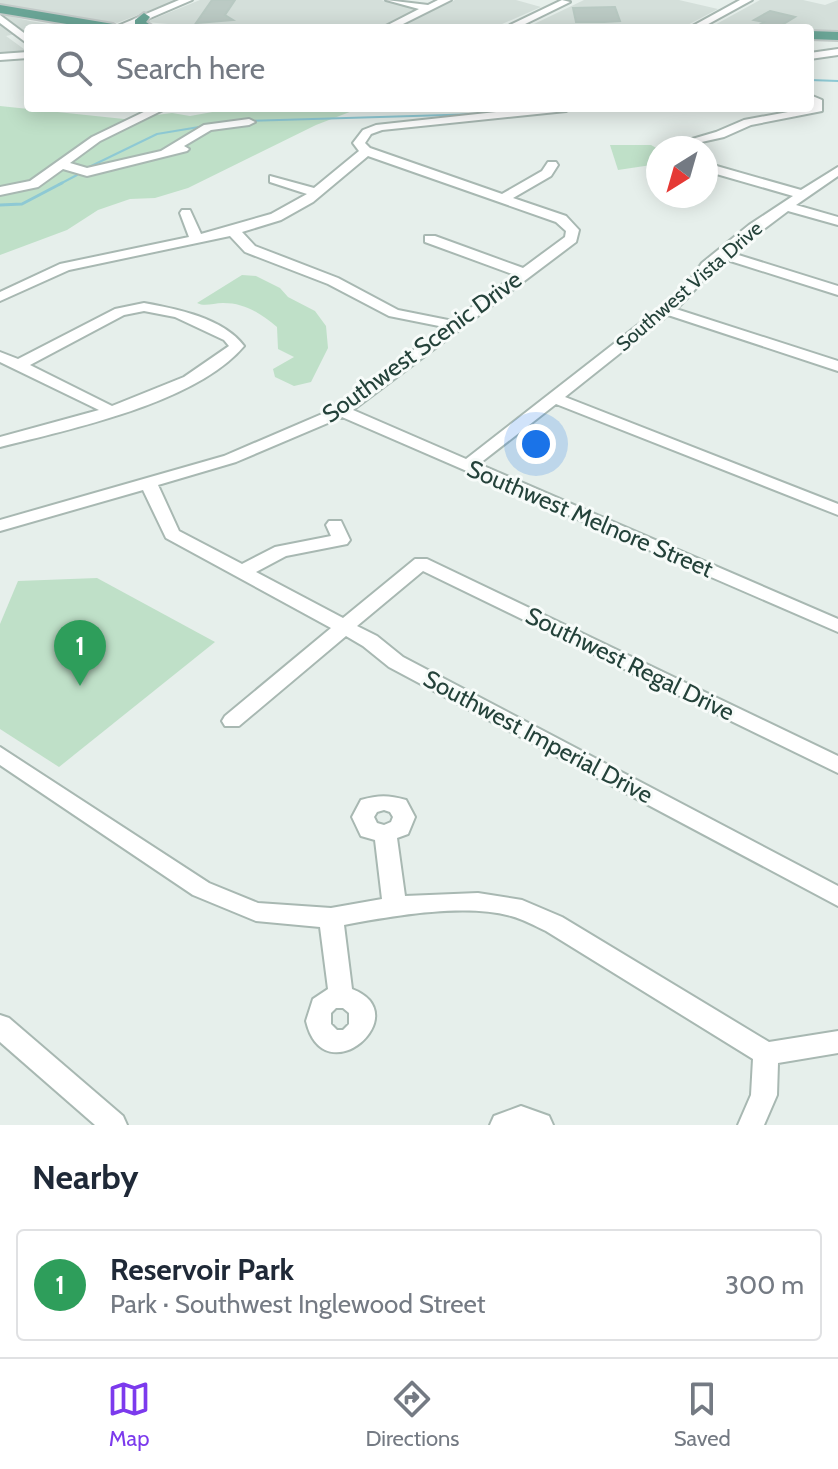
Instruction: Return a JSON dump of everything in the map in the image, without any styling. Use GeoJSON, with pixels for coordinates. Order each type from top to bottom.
{"type":"FeatureCollection","features":[{"type":"Feature","properties":{"kind":"main road"},"geometry":{"type":"LineString","coordinates":[[0,9],[88,24]]}},
{"type":"Feature","properties":{"kind":"main road"},"geometry":{"type":"LineString","coordinates":[[814,35],[838,36]]}},
{"type":"Feature","properties":{"kind":"street"},"geometry":{"type":"LineString","coordinates":[[147,22],[187,0]]}},
{"type":"Feature","properties":{"kind":"street"},"geometry":{"type":"LineString","coordinates":[[391,0],[428,8]]}},
{"type":"Feature","properties":{"kind":"street"},"geometry":{"type":"LineString","coordinates":[[395,24],[446,0]]}},
{"type":"Feature","properties":{"kind":"street"},"geometry":{"type":"LineString","coordinates":[[702,24],[747,0]]}},
{"type":"Feature","properties":{"kind":"street"},"geometry":{"type":"LineString","coordinates":[[518,24],[564,1]]}},
{"type":"Feature","properties":{"kind":"street"},"geometry":{"type":"LineString","coordinates":[[2,21],[26,15]]}},
{"type":"Feature","properties":{"kind":"street"},"geometry":{"type":"LineString","coordinates":[[2,21],[24,39]]}},
{"type":"Feature","properties":{"kind":"street"},"geometry":{"type":"LineString","coordinates":[[814,55],[838,52]]}},
{"type":"Feature","properties":{"kind":"street"},"geometry":{"type":"LineString","coordinates":[[0,60],[23,56]]}},
{"type":"Feature","properties":{"kind":"street"},"geometry":{"type":"LineString","coordinates":[[0,191],[28,186],[64,165],[96,139],[153,112]]}},
{"type":"Feature","properties":{"kind":"street"},"geometry":{"type":"LineString","coordinates":[[0,297],[65,267],[233,231],[276,217],[316,193],[366,151],[359,143],[362,137],[380,127],[527,112]]}},
{"type":"Feature","properties":{"kind":"street"},"geometry":{"type":"LineString","coordinates":[[715,136],[748,122],[802,112]]}},
{"type":"Feature","properties":{"kind":"street"},"geometry":{"type":"LineString","coordinates":[[164,152],[208,127],[249,122]]}},
{"type":"Feature","properties":{"kind":"street"},"geometry":{"type":"LineString","coordinates":[[64,165],[87,172],[183,149]]}},
{"type":"Feature","properties":{"kind":"street","name":"Southwest Scenic Drive"},"geometry":{"type":"LineString","coordinates":[[0,526],[230,459],[342,411],[571,239],[573,230],[561,219],[366,151]]}},
{"type":"Feature","properties":{"kind":"street"},"geometry":{"type":"LineString","coordinates":[[505,198],[547,173],[552,165]]}},
{"type":"Feature","properties":{"kind":"street"},"geometry":{"type":"LineString","coordinates":[[718,170],[804,195]]}},
{"type":"Feature","properties":{"kind":"street","name":"Southwest Vista Drive"},"geometry":{"type":"LineString","coordinates":[[467,466],[666,310],[722,254],[838,171]]}},
{"type":"Feature","properties":{"kind":"street"},"geometry":{"type":"LineString","coordinates":[[274,179],[316,193]]}},
{"type":"Feature","properties":{"kind":"street"},"geometry":{"type":"LineString","coordinates":[[785,206],[838,221]]}},
{"type":"Feature","properties":{"kind":"street"},"geometry":{"type":"LineString","coordinates":[[186,213],[196,238]]}},
{"type":"Feature","properties":{"kind":"street"},"geometry":{"type":"LineString","coordinates":[[233,231],[250,249],[333,281],[394,313],[454,325]]}},
{"type":"Feature","properties":{"kind":"street"},"geometry":{"type":"LineString","coordinates":[[430,239],[523,273]]}},
{"type":"Feature","properties":{"kind":"street"},"geometry":{"type":"LineString","coordinates":[[722,254],[838,291]]}},
{"type":"Feature","properties":{"kind":"street"},"geometry":{"type":"LineString","coordinates":[[0,442],[110,412],[224,360],[237,346],[229,337],[179,314],[144,307],[120,312],[18,365]]}},
{"type":"Feature","properties":{"kind":"street"},"geometry":{"type":"LineString","coordinates":[[666,310],[838,366]]}},
{"type":"Feature","properties":{"kind":"street"},"geometry":{"type":"LineString","coordinates":[[0,356],[104,406],[110,412]]}},
{"type":"Feature","properties":{"kind":"street"},"geometry":{"type":"LineString","coordinates":[[555,398],[838,510]]}},
{"type":"Feature","properties":{"kind":"street","name":"Southwest Melnore Street"},"geometry":{"type":"LineString","coordinates":[[342,411],[838,626]]}},
{"type":"Feature","properties":{"kind":"street","name":"Southwest Imperial Drive"},"geometry":{"type":"LineString","coordinates":[[149,483],[172,534],[343,627],[396,662],[838,897]]}},
{"type":"Feature","properties":{"kind":"street"},"geometry":{"type":"LineString","coordinates":[[243,571],[281,551],[341,540],[335,525]]}},
{"type":"Feature","properties":{"kind":"street","name":"Southwest Regal Drive"},"geometry":{"type":"LineString","coordinates":[[343,627],[421,563],[838,765]]}},
{"type":"Feature","properties":{"kind":"street"},"geometry":{"type":"LineString","coordinates":[[232,721],[343,627]]}},
{"type":"Feature","properties":{"kind":"street"},"geometry":{"type":"LineString","coordinates":[[0,755],[201,889],[256,912],[331,918],[395,906],[478,902],[514,907],[554,924],[766,1054],[838,1042]]}},
{"type":"Feature","properties":{"kind":"street"},"geometry":{"type":"LineString","coordinates":[[385,834],[395,906]]}},
{"type":"Feature","properties":{"kind":"street"},"geometry":{"type":"LineString","coordinates":[[331,918],[341,998]]}},
{"type":"Feature","properties":{"kind":"street"},"geometry":{"type":"LineString","coordinates":[[0,1026],[114,1125]]}},
{"type":"Feature","properties":{"kind":"street"},"geometry":{"type":"LineString","coordinates":[[751,1125],[764,1095],[766,1054]]}},
{"type":"Feature","properties":{"kind":"street"},"geometry":{"type":"LineString","coordinates":[[503,1125],[521,1118],[540,1125]]}},
{"type":"Feature","properties":{"kind":"shaded area"},"geometry":{"type":"Polygon","coordinates":[[[0,0],[177,0],[117,23],[18,8],[0,4],[0,0]]]}},
{"type":"Feature","properties":{"kind":"shaded area"},"geometry":{"type":"Polygon","coordinates":[[[200,0],[381,0],[430,12],[455,0],[516,0],[541,7],[502,24],[146,22],[200,0]]]}},
{"type":"Feature","properties":{"kind":"shaded area"},"geometry":{"type":"Polygon","coordinates":[[[584,0],[679,0],[718,9],[690,24],[534,24],[584,0]]]}},
{"type":"Feature","properties":{"kind":"shaded area"},"geometry":{"type":"Polygon","coordinates":[[[760,0],[803,0],[825,5],[838,0],[838,31],[814,30],[814,24],[716,24],[760,0]]]}},
{"type":"Feature","properties":{"kind":"shaded area"},"geometry":{"type":"Polygon","coordinates":[[[0,14],[48,24],[24,24],[24,32],[6,36],[24,52],[0,54],[0,14]]]}},
{"type":"Feature","properties":{"kind":"green space"},"geometry":{"type":"Polygon","coordinates":[[[0,106],[24,109],[24,112],[124,119],[172,113],[190,116],[212,112],[350,112],[316,125],[188,188],[155,198],[130,199],[98,210],[67,230],[0,255],[0,106]]]}},
{"type":"Feature","properties":{"kind":"green space"},"geometry":{"type":"Polygon","coordinates":[[[610,145],[646,145],[646,166],[618,170],[610,145]]]}},
{"type":"Feature","properties":{"kind":"green space"},"geometry":{"type":"Polygon","coordinates":[[[242,275],[256,276],[280,288],[288,297],[315,311],[326,326],[328,348],[311,382],[294,386],[275,377],[273,369],[294,357],[278,349],[277,327],[264,317],[238,305],[197,303],[242,275]]]}},
{"type":"Feature","properties":{"kind":"green space"},"geometry":{"type":"Polygon","coordinates":[[[97,578],[215,642],[59,767],[0,729],[0,624],[18,581],[97,578]]]}},
{"type":"Feature","properties":{"kind":"building"},"geometry":{"type":"Polygon","coordinates":[[[212,0],[235,0],[225,15],[233,20],[196,23],[212,0]]]}},
{"type":"Feature","properties":{"kind":"building"},"geometry":{"type":"Polygon","coordinates":[[[615,7],[620,21],[576,22],[573,8],[615,7]]]}},
{"type":"Feature","properties":{"kind":"building"},"geometry":{"type":"Polygon","coordinates":[[[770,11],[795,17],[784,24],[761,24],[764,22],[754,20],[770,11]]]}},
{"type":"Feature","properties":{"kind":"waterway"},"geometry":{"type":"LineString","coordinates":[[814,80],[838,81]]}},
{"type":"Feature","properties":{"kind":"waterway"},"geometry":{"type":"LineString","coordinates":[[246,121],[490,112]]}},
{"type":"Feature","properties":{"kind":"waterway"},"geometry":{"type":"LineString","coordinates":[[85,169],[157,134],[229,122]]}},
{"type":"Feature","properties":{"kind":"waterway"},"geometry":{"type":"LineString","coordinates":[[58,185],[77,175]]}},
{"type":"Feature","properties":{"kind":"waterway"},"geometry":{"type":"LineString","coordinates":[[0,205],[22,204],[62,183]]}},
{"type":"Feature","properties":{"kind":"place","name":"Reservoir Park"},"geometry":{"type":"Point","coordinates":[80,686]}}]}
